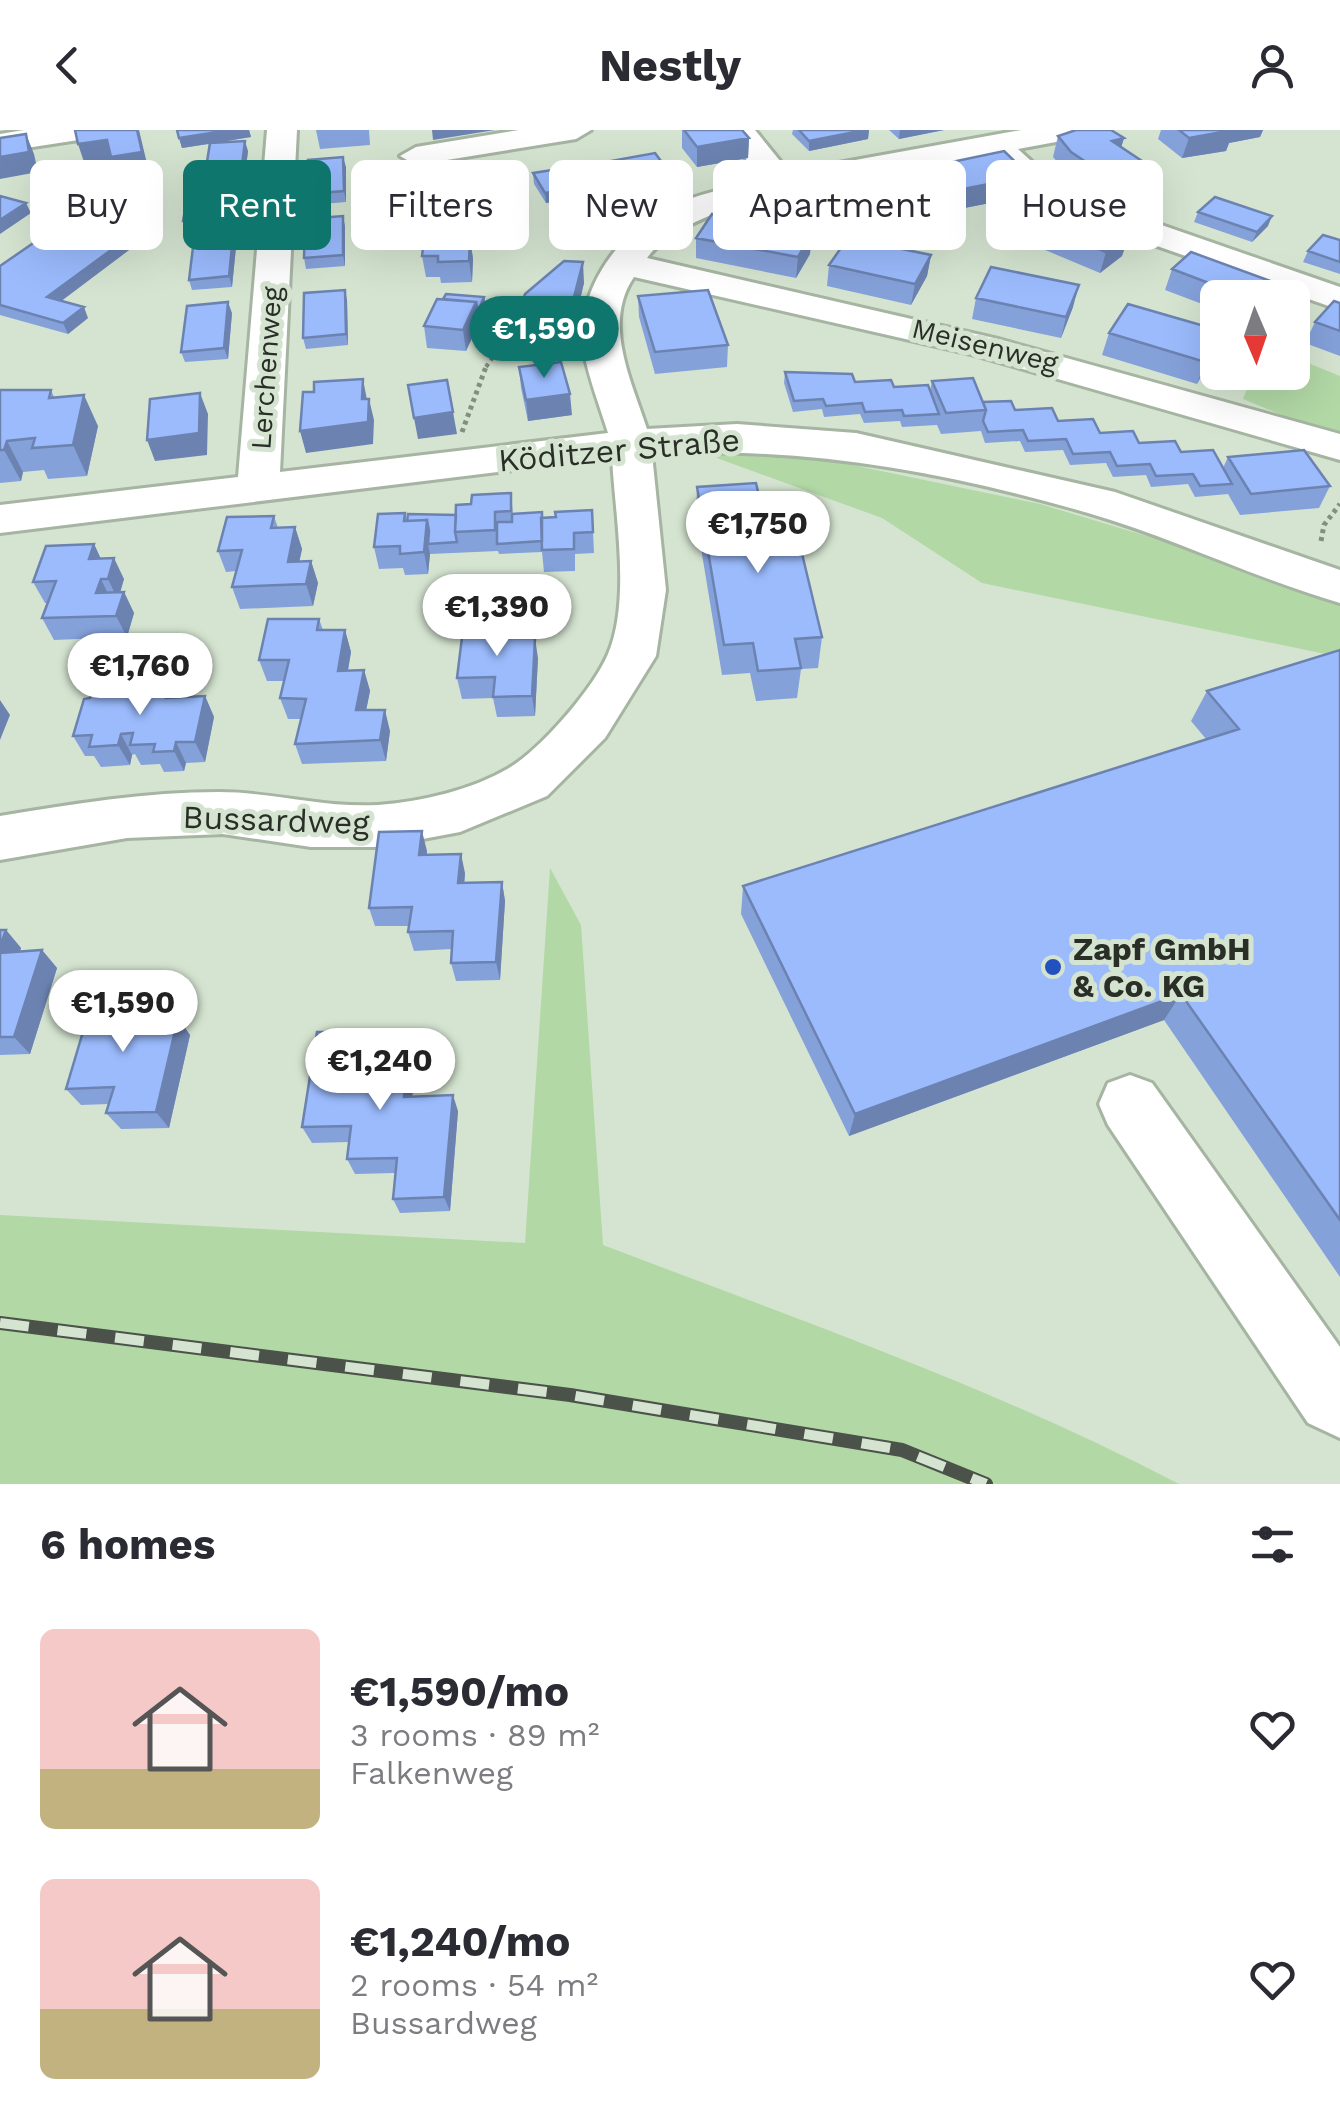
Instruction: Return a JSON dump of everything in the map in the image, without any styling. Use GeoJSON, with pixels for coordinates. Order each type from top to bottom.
{"type":"FeatureCollection","features":[{"type":"Feature","properties":{"kind":"street"},"geometry":{"type":"LineString","coordinates":[[0,143],[85,130]]}},
{"type":"Feature","properties":{"kind":"street","name":"Lerchenweg"},"geometry":{"type":"LineString","coordinates":[[258,486],[282,130]]}},
{"type":"Feature","properties":{"kind":"street"},"geometry":{"type":"LineString","coordinates":[[416,156],[576,130]]}},
{"type":"Feature","properties":{"kind":"street"},"geometry":{"type":"LineString","coordinates":[[739,130],[762,160]]}},
{"type":"Feature","properties":{"kind":"street","name":"Bussardweg"},"geometry":{"type":"LineString","coordinates":[[906,160],[1072,130]]}},
{"type":"Feature","properties":{"kind":"street"},"geometry":{"type":"LineString","coordinates":[[994,144],[1041,187],[1069,204],[1340,299]]}},
{"type":"Feature","properties":{"kind":"street","name":"Bussardweg"},"geometry":{"type":"LineString","coordinates":[[0,838],[128,817],[223,813],[311,826],[380,826],[460,811],[529,782],[587,725],[632,656],[642,590],[631,443],[602,352],[601,318],[607,290],[643,240],[679,215],[713,204]]}},
{"type":"Feature","properties":{"kind":"street","name":"Meisenweg"},"geometry":{"type":"LineString","coordinates":[[624,264],[814,301],[1070,367],[1340,446]]}},
{"type":"Feature","properties":{"kind":"street","name":"Köditzer Straße"},"geometry":{"type":"LineString","coordinates":[[0,519],[631,443],[737,437],[856,446],[1100,502],[1340,587]]}},
{"type":"Feature","properties":{"kind":"street"},"geometry":{"type":"LineString","coordinates":[[1130,1104],[1332,1398],[1340,1402]]}},
{"type":"Feature","properties":{"kind":"path"},"geometry":{"type":"LineString","coordinates":[[450,466],[488,362],[526,313]]}},
{"type":"Feature","properties":{"kind":"green space"},"geometry":{"type":"Polygon","coordinates":[[[1310,364],[1340,376],[1340,432],[1330,435],[1243,399],[1246,390],[1310,390],[1310,364]]]}},
{"type":"Feature","properties":{"kind":"green space"},"geometry":{"type":"Polygon","coordinates":[[[703,453],[838,462],[1040,504],[1299,582],[1340,599],[1340,657],[982,583],[882,518],[703,453]]]}},
{"type":"Feature","properties":{"kind":"green space"},"geometry":{"type":"Polygon","coordinates":[[[550,868],[581,925],[603,1245],[967,1386],[1179,1484],[0,1484],[0,1215],[525,1243],[550,868]]]}},
{"type":"Feature","properties":{"kind":"building"},"geometry":{"type":"Polygon","coordinates":[[[75,130],[137,130],[142,152],[111,157],[107,140],[78,144],[75,130]]]}},
{"type":"Feature","properties":{"kind":"building"},"geometry":{"type":"Polygon","coordinates":[[[177,130],[230,130],[179,138],[177,130]]]}},
{"type":"Feature","properties":{"kind":"building"},"geometry":{"type":"Polygon","coordinates":[[[684,130],[742,130],[749,138],[697,147],[684,130]]]}},
{"type":"Feature","properties":{"kind":"building"},"geometry":{"type":"Polygon","coordinates":[[[799,130],[865,130],[809,141],[799,130]]]}},
{"type":"Feature","properties":{"kind":"building"},"geometry":{"type":"Polygon","coordinates":[[[1076,130],[1111,130],[1124,138],[1112,141],[1140,160],[1083,160],[1058,136],[1076,130]]]}},
{"type":"Feature","properties":{"kind":"building"},"geometry":{"type":"Polygon","coordinates":[[[1179,130],[1233,130],[1189,138],[1179,130]]]}},
{"type":"Feature","properties":{"kind":"building"},"geometry":{"type":"Polygon","coordinates":[[[26,134],[29,152],[0,157],[0,138],[26,134]]]}},
{"type":"Feature","properties":{"kind":"building"},"geometry":{"type":"Polygon","coordinates":[[[245,141],[243,160],[207,160],[210,143],[245,141]]]}},
{"type":"Feature","properties":{"kind":"building"},"geometry":{"type":"Polygon","coordinates":[[[1004,151],[1013,160],[986,160],[986,185],[966,188],[966,160],[961,160],[1004,151]]]}},
{"type":"Feature","properties":{"kind":"building"},"geometry":{"type":"Polygon","coordinates":[[[655,153],[660,160],[616,160],[655,153]]]}},
{"type":"Feature","properties":{"kind":"building"},"geometry":{"type":"Polygon","coordinates":[[[343,157],[344,191],[331,192],[331,160],[308,160],[343,157]]]}},
{"type":"Feature","properties":{"kind":"building"},"geometry":{"type":"Polygon","coordinates":[[[549,170],[549,192],[545,193],[533,173],[549,170]]]}},
{"type":"Feature","properties":{"kind":"building"},"geometry":{"type":"Polygon","coordinates":[[[0,196],[26,203],[0,220],[0,196]]]}},
{"type":"Feature","properties":{"kind":"building"},"geometry":{"type":"Polygon","coordinates":[[[1215,197],[1272,216],[1257,232],[1198,212],[1215,197]]]}},
{"type":"Feature","properties":{"kind":"building"},"geometry":{"type":"Polygon","coordinates":[[[712,214],[713,214],[713,241],[696,238],[712,214]]]}},
{"type":"Feature","properties":{"kind":"building"},"geometry":{"type":"Polygon","coordinates":[[[343,216],[343,255],[304,258],[304,250],[331,250],[331,217],[343,216]]]}},
{"type":"Feature","properties":{"kind":"building"},"geometry":{"type":"Polygon","coordinates":[[[1323,235],[1340,240],[1340,262],[1308,251],[1323,235]]]}},
{"type":"Feature","properties":{"kind":"building"},"geometry":{"type":"Polygon","coordinates":[[[30,245],[30,250],[111,250],[47,297],[84,307],[63,323],[0,305],[0,266],[30,245]]]}},
{"type":"Feature","properties":{"kind":"building"},"geometry":{"type":"Polygon","coordinates":[[[193,250],[232,250],[229,276],[189,280],[193,250]]]}},
{"type":"Feature","properties":{"kind":"building"},"geometry":{"type":"Polygon","coordinates":[[[423,250],[469,250],[469,261],[438,262],[438,256],[422,256],[423,250]]]}},
{"type":"Feature","properties":{"kind":"building"},"geometry":{"type":"Polygon","coordinates":[[[760,250],[802,250],[798,257],[760,250]]]}},
{"type":"Feature","properties":{"kind":"building"},"geometry":{"type":"Polygon","coordinates":[[[840,250],[907,250],[931,255],[915,284],[829,265],[840,250]]]}},
{"type":"Feature","properties":{"kind":"building"},"geometry":{"type":"Polygon","coordinates":[[[1191,252],[1268,280],[1201,280],[1172,269],[1191,252]]]}},
{"type":"Feature","properties":{"kind":"building"},"geometry":{"type":"Polygon","coordinates":[[[564,261],[583,262],[566,328],[516,325],[525,294],[564,261]]]}},
{"type":"Feature","properties":{"kind":"building"},"geometry":{"type":"Polygon","coordinates":[[[991,267],[1079,285],[1066,317],[976,298],[991,267]]]}},
{"type":"Feature","properties":{"kind":"building"},"geometry":{"type":"Polygon","coordinates":[[[345,290],[346,334],[303,338],[304,293],[345,290]]]}},
{"type":"Feature","properties":{"kind":"building"},"geometry":{"type":"Polygon","coordinates":[[[708,290],[728,345],[655,352],[638,296],[708,290]]]}},
{"type":"Feature","properties":{"kind":"building"},"geometry":{"type":"Polygon","coordinates":[[[446,294],[484,297],[478,312],[476,302],[443,299],[446,294]]]}},
{"type":"Feature","properties":{"kind":"building"},"geometry":{"type":"Polygon","coordinates":[[[437,299],[476,302],[463,330],[424,326],[437,299]]]}},
{"type":"Feature","properties":{"kind":"building"},"geometry":{"type":"Polygon","coordinates":[[[1334,301],[1340,303],[1340,331],[1315,322],[1334,301]]]}},
{"type":"Feature","properties":{"kind":"building"},"geometry":{"type":"Polygon","coordinates":[[[228,302],[224,348],[181,352],[187,306],[228,302]]]}},
{"type":"Feature","properties":{"kind":"building"},"geometry":{"type":"Polygon","coordinates":[[[1128,304],[1200,325],[1200,360],[1109,333],[1128,304]]]}},
{"type":"Feature","properties":{"kind":"building"},"geometry":{"type":"Polygon","coordinates":[[[561,362],[570,394],[526,400],[519,367],[561,362]]]}},
{"type":"Feature","properties":{"kind":"building"},"geometry":{"type":"Polygon","coordinates":[[[785,372],[852,374],[855,382],[891,380],[894,387],[928,385],[939,414],[904,416],[902,410],[865,412],[862,403],[826,406],[823,399],[794,401],[785,372]]]}},
{"type":"Feature","properties":{"kind":"building"},"geometry":{"type":"Polygon","coordinates":[[[973,378],[986,410],[946,413],[932,381],[973,378]]]}},
{"type":"Feature","properties":{"kind":"building"},"geometry":{"type":"Polygon","coordinates":[[[363,379],[362,399],[369,399],[368,422],[300,431],[303,392],[314,392],[314,382],[363,379]]]}},
{"type":"Feature","properties":{"kind":"building"},"geometry":{"type":"Polygon","coordinates":[[[447,380],[453,412],[414,418],[408,385],[447,380]]]}},
{"type":"Feature","properties":{"kind":"building"},"geometry":{"type":"Polygon","coordinates":[[[0,390],[51,390],[49,398],[84,395],[73,445],[32,448],[35,438],[7,441],[4,450],[0,450],[0,390]]]}},
{"type":"Feature","properties":{"kind":"building"},"geometry":{"type":"Polygon","coordinates":[[[200,393],[199,433],[147,440],[150,399],[200,393]]]}},
{"type":"Feature","properties":{"kind":"building"},"geometry":{"type":"Polygon","coordinates":[[[1011,401],[1015,410],[1052,408],[1058,421],[1093,419],[1100,433],[1133,431],[1139,443],[1175,441],[1181,452],[1213,450],[1232,484],[1200,486],[1193,474],[1156,476],[1150,464],[1117,466],[1110,452],[1073,454],[1066,439],[1028,441],[1023,430],[988,432],[983,421],[983,402],[1011,401]]]}},
{"type":"Feature","properties":{"kind":"building"},"geometry":{"type":"Polygon","coordinates":[[[1304,450],[1330,486],[1251,494],[1228,457],[1304,450]]]}},
{"type":"Feature","properties":{"kind":"building"},"geometry":{"type":"Polygon","coordinates":[[[756,483],[764,518],[793,516],[822,637],[795,639],[801,668],[758,671],[753,643],[724,645],[697,487],[756,483]]]}},
{"type":"Feature","properties":{"kind":"building"},"geometry":{"type":"Polygon","coordinates":[[[511,493],[511,511],[495,512],[495,530],[455,532],[456,505],[471,504],[472,495],[511,493]]]}},
{"type":"Feature","properties":{"kind":"building"},"geometry":{"type":"Polygon","coordinates":[[[592,510],[593,532],[574,533],[574,549],[542,550],[541,518],[556,517],[555,512],[592,510]]]}},
{"type":"Feature","properties":{"kind":"building"},"geometry":{"type":"Polygon","coordinates":[[[542,512],[542,541],[497,544],[497,522],[512,522],[512,514],[542,512]]]}},
{"type":"Feature","properties":{"kind":"building"},"geometry":{"type":"Polygon","coordinates":[[[405,513],[404,521],[427,520],[424,552],[400,554],[400,546],[374,547],[378,514],[405,513]]]}},
{"type":"Feature","properties":{"kind":"building"},"geometry":{"type":"Polygon","coordinates":[[[408,514],[456,515],[457,542],[428,544],[427,520],[407,521],[408,514]]]}},
{"type":"Feature","properties":{"kind":"building"},"geometry":{"type":"Polygon","coordinates":[[[274,516],[271,528],[295,527],[288,562],[311,561],[306,584],[232,587],[242,550],[218,551],[227,517],[274,516]]]}},
{"type":"Feature","properties":{"kind":"building"},"geometry":{"type":"Polygon","coordinates":[[[94,544],[89,559],[114,558],[108,579],[101,579],[96,593],[124,592],[116,616],[42,618],[56,581],[33,582],[46,546],[94,544]]]}},
{"type":"Feature","properties":{"kind":"building"},"geometry":{"type":"Polygon","coordinates":[[[268,619],[319,619],[317,630],[345,630],[338,671],[364,670],[356,710],[385,710],[380,740],[295,744],[306,699],[280,698],[289,660],[259,660],[268,619]]]}},
{"type":"Feature","properties":{"kind":"building"},"geometry":{"type":"Polygon","coordinates":[[[464,621],[500,621],[498,638],[535,638],[532,696],[493,697],[495,677],[457,678],[464,621]]]}},
{"type":"Feature","properties":{"kind":"building","name":"Zapf GmbH & Co. KG"},"geometry":{"type":"Polygon","coordinates":[[[1340,650],[1340,1220],[1181,994],[855,1114],[743,886],[1239,729],[1207,691],[1340,650]]]}},
{"type":"Feature","properties":{"kind":"building"},"geometry":{"type":"Polygon","coordinates":[[[168,688],[166,698],[205,696],[195,742],[176,742],[174,751],[153,752],[155,744],[130,745],[133,733],[121,734],[118,745],[89,747],[92,735],[73,736],[84,699],[90,698],[92,691],[168,688]]]}},
{"type":"Feature","properties":{"kind":"building"},"geometry":{"type":"Polygon","coordinates":[[[422,831],[419,855],[461,854],[458,883],[502,882],[496,962],[451,963],[453,931],[408,932],[412,907],[369,908],[379,832],[422,831]]]}},
{"type":"Feature","properties":{"kind":"building"},"geometry":{"type":"Polygon","coordinates":[[[42,950],[14,1037],[0,1037],[0,953],[42,950]]]}},
{"type":"Feature","properties":{"kind":"building"},"geometry":{"type":"Polygon","coordinates":[[[139,996],[133,1022],[178,1018],[156,1112],[106,1113],[114,1087],[66,1089],[93,998],[139,996]]]}},
{"type":"Feature","properties":{"kind":"building"},"geometry":{"type":"Polygon","coordinates":[[[317,1032],[365,1032],[361,1061],[408,1060],[404,1097],[453,1095],[444,1197],[393,1199],[397,1158],[347,1159],[351,1126],[302,1127],[317,1032]]]}},
{"type":"Feature","properties":{"kind":"railway"},"geometry":{"type":"LineString","coordinates":[[0,1323],[570,1395],[902,1450],[986,1484]]}},
{"type":"Feature","properties":{"kind":"place","name":"Zapf GmbH & Co. KG"},"geometry":{"type":"Point","coordinates":[1053,967]}}]}
